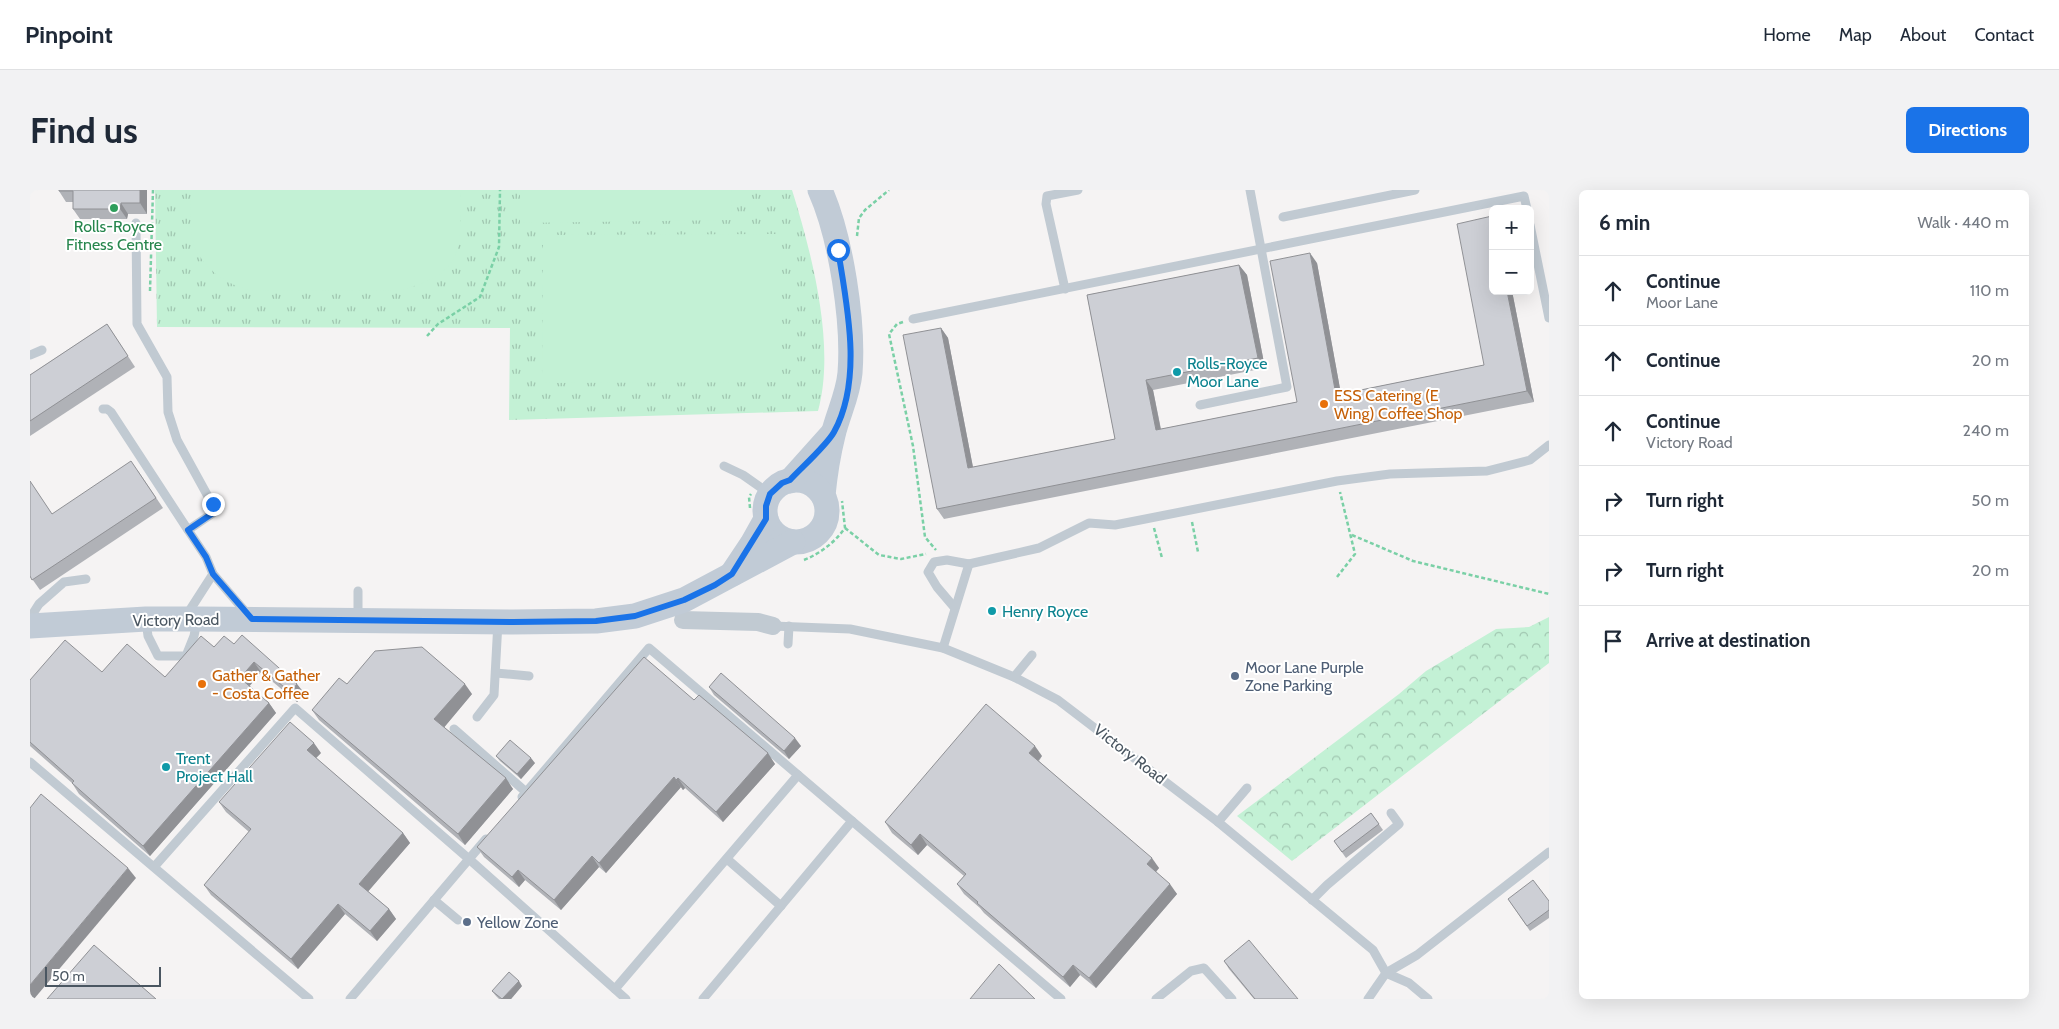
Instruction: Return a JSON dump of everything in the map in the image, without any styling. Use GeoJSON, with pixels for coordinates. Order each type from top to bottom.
{"type":"FeatureCollection","features":[{"type":"Feature","properties":{"kind":"street"},"geometry":{"type":"LineString","coordinates":[[829,193],[850,332],[850,373],[844,403],[834,433],[826,467],[823,495],[828,512],[822,528],[810,539],[793,542],[776,534],[770,528],[766,519],[766,506],[780,487],[834,433]]}},
{"type":"Feature","properties":{"kind":"street"},"geometry":{"type":"LineString","coordinates":[[780,487],[800,480],[809,482],[823,495]]}},
{"type":"Feature","properties":{"kind":"street","name":"Victory Road"},"geometry":{"type":"LineString","coordinates":[[732,574],[766,519]]}},
{"type":"Feature","properties":{"kind":"street","name":"Victory Road"},"geometry":{"type":"LineString","coordinates":[[30,626],[146,619],[596,621],[635,616],[684,600],[793,542]]}},
{"type":"Feature","properties":{"kind":"street"},"geometry":{"type":"LineString","coordinates":[[683,620],[758,622],[781,626]]}},
{"type":"Feature","properties":{"kind":"lane"},"geometry":{"type":"LineString","coordinates":[[1065,289],[1046,204],[1047,196],[1078,190]]}},
{"type":"Feature","properties":{"kind":"lane"},"geometry":{"type":"LineString","coordinates":[[1200,405],[1287,387],[1250,190]]}},
{"type":"Feature","properties":{"kind":"lane"},"geometry":{"type":"LineString","coordinates":[[1283,216],[1415,190]]}},
{"type":"Feature","properties":{"kind":"lane"},"geometry":{"type":"LineString","coordinates":[[913,319],[1260,250],[1524,193]]}},
{"type":"Feature","properties":{"kind":"lane"},"geometry":{"type":"LineString","coordinates":[[136,223],[137,324],[167,377],[168,412],[177,440],[216,511],[188,530]]}},
{"type":"Feature","properties":{"kind":"lane"},"geometry":{"type":"LineString","coordinates":[[1534,245],[1549,318]]}},
{"type":"Feature","properties":{"kind":"lane"},"geometry":{"type":"LineString","coordinates":[[30,355],[42,350]]}},
{"type":"Feature","properties":{"kind":"lane"},"geometry":{"type":"LineString","coordinates":[[103,409],[111,412],[206,557],[213,574],[252,619]]}},
{"type":"Feature","properties":{"kind":"lane"},"geometry":{"type":"LineString","coordinates":[[954,607],[937,587],[928,572],[934,562],[947,560],[969,564],[1039,548],[1089,523],[1115,525],[1337,481],[1390,474],[1487,471],[1530,460],[1549,445]]}},
{"type":"Feature","properties":{"kind":"lane"},"geometry":{"type":"LineString","coordinates":[[724,466],[743,475],[780,487]]}},
{"type":"Feature","properties":{"kind":"lane"},"geometry":{"type":"LineString","coordinates":[[943,648],[954,607],[969,564]]}},
{"type":"Feature","properties":{"kind":"lane"},"geometry":{"type":"LineString","coordinates":[[146,619],[148,636],[158,656],[186,656],[194,636],[190,619],[213,574]]}},
{"type":"Feature","properties":{"kind":"lane"},"geometry":{"type":"LineString","coordinates":[[30,618],[39,604],[64,582],[86,579]]}},
{"type":"Feature","properties":{"kind":"lane"},"geometry":{"type":"LineString","coordinates":[[358,591],[358,621]]}},
{"type":"Feature","properties":{"kind":"lane"},"geometry":{"type":"LineString","coordinates":[[477,717],[494,695],[498,622]]}},
{"type":"Feature","properties":{"kind":"lane"},"geometry":{"type":"LineString","coordinates":[[781,626],[788,644]]}},
{"type":"Feature","properties":{"kind":"lane","name":"Victory Road"},"geometry":{"type":"LineString","coordinates":[[781,626],[850,629],[943,648],[1014,678],[1058,700],[1218,822],[1373,950],[1386,973]]}},
{"type":"Feature","properties":{"kind":"lane"},"geometry":{"type":"LineString","coordinates":[[513,806],[649,648],[1061,999]]}},
{"type":"Feature","properties":{"kind":"lane"},"geometry":{"type":"LineString","coordinates":[[1014,678],[1032,655]]}},
{"type":"Feature","properties":{"kind":"lane"},"geometry":{"type":"LineString","coordinates":[[496,672],[529,676]]}},
{"type":"Feature","properties":{"kind":"lane"},"geometry":{"type":"LineString","coordinates":[[154,867],[295,708],[626,999]]}},
{"type":"Feature","properties":{"kind":"lane"},"geometry":{"type":"LineString","coordinates":[[454,729],[526,792]]}},
{"type":"Feature","properties":{"kind":"lane"},"geometry":{"type":"LineString","coordinates":[[30,762],[309,999]]}},
{"type":"Feature","properties":{"kind":"lane"},"geometry":{"type":"LineString","coordinates":[[615,990],[798,775]]}},
{"type":"Feature","properties":{"kind":"lane"},"geometry":{"type":"LineString","coordinates":[[1218,822],[1247,788]]}},
{"type":"Feature","properties":{"kind":"lane"},"geometry":{"type":"LineString","coordinates":[[1312,900],[1399,824],[1391,813]]}},
{"type":"Feature","properties":{"kind":"lane"},"geometry":{"type":"LineString","coordinates":[[703,999],[852,821]]}},
{"type":"Feature","properties":{"kind":"lane"},"geometry":{"type":"LineString","coordinates":[[350,999],[494,829]]}},
{"type":"Feature","properties":{"kind":"lane"},"geometry":{"type":"LineString","coordinates":[[1368,999],[1386,973],[1417,955],[1549,852]]}},
{"type":"Feature","properties":{"kind":"lane"},"geometry":{"type":"LineString","coordinates":[[727,859],[780,906]]}},
{"type":"Feature","properties":{"kind":"lane"},"geometry":{"type":"LineString","coordinates":[[434,900],[458,920]]}},
{"type":"Feature","properties":{"kind":"lane"},"geometry":{"type":"LineString","coordinates":[[1156,999],[1191,971],[1204,968],[1232,999]]}},
{"type":"Feature","properties":{"kind":"lane"},"geometry":{"type":"LineString","coordinates":[[1386,973],[1410,983],[1428,999]]}},
{"type":"Feature","properties":{"kind":"path"},"geometry":{"type":"LineString","coordinates":[[150,298],[153,190]]}},
{"type":"Feature","properties":{"kind":"path"},"geometry":{"type":"LineString","coordinates":[[428,336],[438,324],[480,296],[499,247],[500,190]]}},
{"type":"Feature","properties":{"kind":"path"},"geometry":{"type":"LineString","coordinates":[[913,319],[897,324],[889,334],[913,446],[925,536],[947,560]]}},
{"type":"Feature","properties":{"kind":"path"},"geometry":{"type":"LineString","coordinates":[[1337,481],[1355,554],[1337,577]]}},
{"type":"Feature","properties":{"kind":"path"},"geometry":{"type":"LineString","coordinates":[[1189,510],[1198,552]]}},
{"type":"Feature","properties":{"kind":"path"},"geometry":{"type":"LineString","coordinates":[[1151,517],[1162,558]]}},
{"type":"Feature","properties":{"kind":"path"},"geometry":{"type":"LineString","coordinates":[[845,528],[880,555],[901,559],[937,551]]}},
{"type":"Feature","properties":{"kind":"path"},"geometry":{"type":"LineString","coordinates":[[1352,536],[1413,561],[1549,594]]}},
{"type":"Feature","properties":{"kind":"green space"},"geometry":{"type":"Polygon","coordinates":[[[155,190],[792,190],[814,271],[823,329],[823,385],[818,411],[509,420],[510,328],[157,327],[155,190]]]}},
{"type":"Feature","properties":{"kind":"green space"},"geometry":{"type":"Polygon","coordinates":[[[191,190],[461,190],[459,243],[455,256],[448,267],[437,276],[400,290],[253,291],[236,286],[221,278],[202,260],[197,252],[191,230],[191,190]]]}},
{"type":"Feature","properties":{"kind":"green space"},"geometry":{"type":"Polygon","coordinates":[[[520,190],[731,190],[732,220],[520,223],[520,190]]]}},
{"type":"Feature","properties":{"kind":"green space"},"geometry":{"type":"Polygon","coordinates":[[[779,234],[779,382],[542,383],[543,235],[779,234]]]}},
{"type":"Feature","properties":{"kind":"green space"},"geometry":{"type":"Polygon","coordinates":[[[1549,617],[1549,663],[1292,861],[1237,816],[1399,694],[1426,671],[1496,629],[1529,627],[1549,617]]]}},
{"type":"Feature","properties":{"kind":"building"},"geometry":{"type":"Polygon","coordinates":[[[59,190],[140,190],[140,203],[121,203],[120,209],[73,209],[73,191],[59,190]]]}},
{"type":"Feature","properties":{"kind":"building","name":"Rolls-Royce Moor Lane"},"geometry":{"type":"Polygon","coordinates":[[[1489,217],[1489,295],[1508,295],[1527,391],[937,509],[903,335],[941,328],[968,468],[1115,439],[1087,295],[1239,265],[1258,358],[1146,380],[1156,430],[1297,402],[1270,261],[1310,253],[1336,395],[1484,365],[1457,224],[1489,217]]]}},
{"type":"Feature","properties":{"kind":"building"},"geometry":{"type":"Polygon","coordinates":[[[107,324],[128,356],[30,421],[30,375],[107,324]]]}},
{"type":"Feature","properties":{"kind":"building"},"geometry":{"type":"Polygon","coordinates":[[[131,461],[156,498],[32,580],[30,576],[30,481],[52,514],[131,461]]]}},
{"type":"Feature","properties":{"kind":"building"},"geometry":{"type":"Polygon","coordinates":[[[242,635],[297,684],[290,692],[254,662],[240,678],[269,703],[143,846],[72,783],[74,781],[30,742],[30,680],[65,640],[102,672],[127,644],[165,677],[201,636],[214,647],[224,636],[234,644],[242,635]]]}},
{"type":"Feature","properties":{"kind":"building"},"geometry":{"type":"Polygon","coordinates":[[[422,647],[465,684],[434,719],[506,778],[458,834],[312,710],[339,678],[347,684],[375,651],[422,647]]]}},
{"type":"Feature","properties":{"kind":"building"},"geometry":{"type":"Polygon","coordinates":[[[644,657],[694,700],[699,695],[768,753],[716,812],[678,778],[676,780],[674,777],[599,863],[592,856],[554,900],[518,870],[512,877],[477,847],[644,657]]]}},
{"type":"Feature","properties":{"kind":"building"},"geometry":{"type":"Polygon","coordinates":[[[721,673],[795,738],[784,751],[709,687],[721,673]]]}},
{"type":"Feature","properties":{"kind":"building"},"geometry":{"type":"Polygon","coordinates":[[[986,704],[1035,746],[1029,753],[1152,858],[1147,864],[1170,884],[1089,978],[1073,965],[1063,977],[957,884],[966,874],[920,834],[911,845],[885,822],[986,704]]]}},
{"type":"Feature","properties":{"kind":"building"},"geometry":{"type":"Polygon","coordinates":[[[290,722],[314,743],[307,750],[403,833],[359,884],[389,909],[370,931],[338,904],[291,959],[204,885],[251,829],[219,802],[290,722]]]}},
{"type":"Feature","properties":{"kind":"building"},"geometry":{"type":"Polygon","coordinates":[[[510,740],[531,758],[517,774],[496,756],[510,740]]]}},
{"type":"Feature","properties":{"kind":"building"},"geometry":{"type":"Polygon","coordinates":[[[41,794],[128,868],[30,985],[30,808],[41,794]]]}},
{"type":"Feature","properties":{"kind":"building"},"geometry":{"type":"Polygon","coordinates":[[[1371,813],[1379,824],[1342,852],[1334,841],[1371,813]]]}},
{"type":"Feature","properties":{"kind":"building"},"geometry":{"type":"Polygon","coordinates":[[[1533,880],[1549,901],[1549,910],[1527,926],[1508,899],[1533,880]]]}},
{"type":"Feature","properties":{"kind":"building"},"geometry":{"type":"Polygon","coordinates":[[[1249,940],[1298,999],[1255,999],[1224,961],[1249,940]]]}},
{"type":"Feature","properties":{"kind":"building"},"geometry":{"type":"Polygon","coordinates":[[[94,945],[156,999],[47,999],[94,945]]]}},
{"type":"Feature","properties":{"kind":"building"},"geometry":{"type":"Polygon","coordinates":[[[999,964],[1035,999],[970,999],[999,964]]]}},
{"type":"Feature","properties":{"kind":"building"},"geometry":{"type":"Polygon","coordinates":[[[509,972],[519,981],[502,999],[492,991],[509,972]]]}},
{"type":"Feature","properties":{"kind":"place","name":"Rolls-Royce Fitness Centre"},"geometry":{"type":"Point","coordinates":[114,208]}},
{"type":"Feature","properties":{"kind":"place","name":"Rolls-Royce Moor Lane"},"geometry":{"type":"Point","coordinates":[1177,372]}},
{"type":"Feature","properties":{"kind":"place","name":"ESS Catering (E Wing) Coffee Shop"},"geometry":{"type":"Point","coordinates":[1324,404]}},
{"type":"Feature","properties":{"kind":"place","name":"Henry Royce"},"geometry":{"type":"Point","coordinates":[992,611]}},
{"type":"Feature","properties":{"kind":"place","name":"Moor Lane Purple Zone Parking"},"geometry":{"type":"Point","coordinates":[1235,676]}},
{"type":"Feature","properties":{"kind":"place","name":"Gather & Gather - Costa Coffee"},"geometry":{"type":"Point","coordinates":[202,684]}},
{"type":"Feature","properties":{"kind":"place","name":"Trent Project Hall"},"geometry":{"type":"Point","coordinates":[166,767]}},
{"type":"Feature","properties":{"kind":"place","name":"Yellow Zone"},"geometry":{"type":"Point","coordinates":[467,922]}},
{"type":"Feature","properties":{"kind":"route"},"geometry":{"type":"LineString","coordinates":[[213,504],[216,511],[188,530],[206,557],[213,574],[252,619],[596,621],[635,616],[684,600],[715,585],[732,574],[766,519],[765,512],[770,494],[782,483],[790,480],[834,433],[844,403],[850,373],[850,332],[838,250]]}}]}
